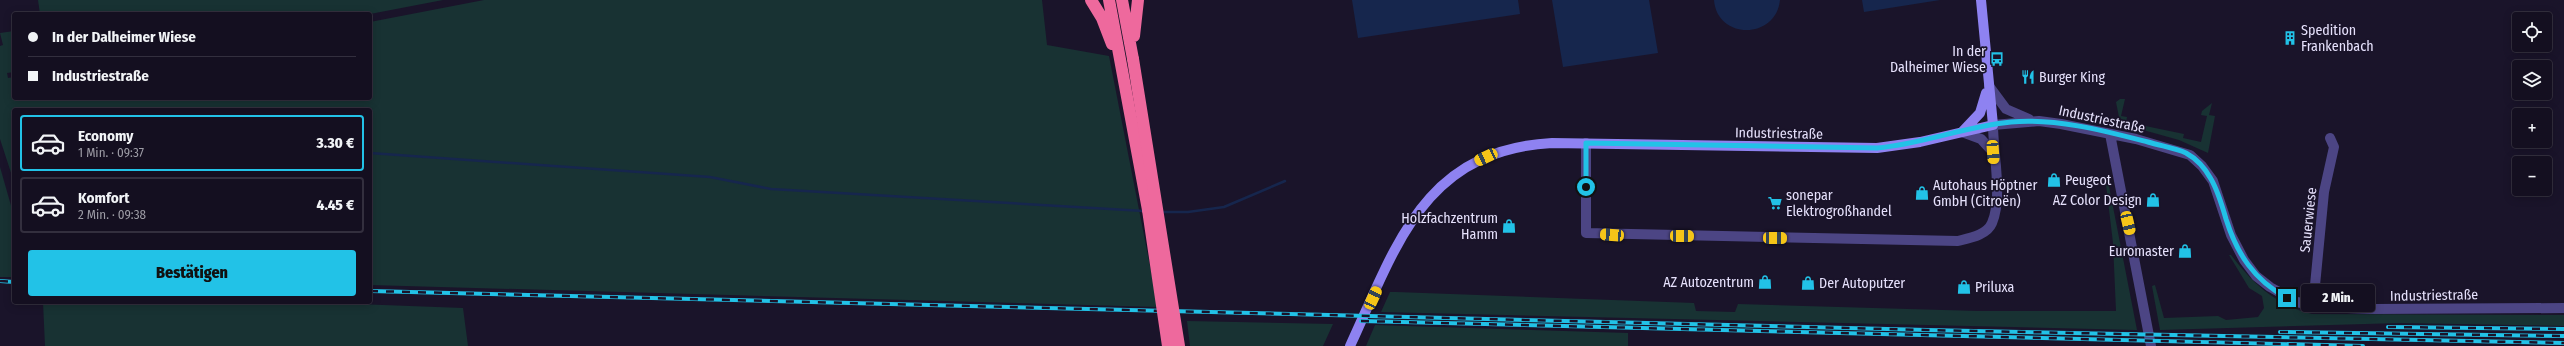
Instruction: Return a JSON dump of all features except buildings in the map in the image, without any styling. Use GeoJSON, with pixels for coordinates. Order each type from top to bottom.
{"type":"FeatureCollection","features":[{"type":"Feature","properties":{"kind":"highway"},"geometry":{"type":"LineString","coordinates":[[1091,0],[1102,18],[1124,76]]}},
{"type":"Feature","properties":{"kind":"highway"},"geometry":{"type":"LineString","coordinates":[[1109,0],[1147,204],[1168,346]]}},
{"type":"Feature","properties":{"kind":"highway"},"geometry":{"type":"LineString","coordinates":[[1122,0],[1133,59],[1178,346]]}},
{"type":"Feature","properties":{"kind":"highway"},"geometry":{"type":"LineString","coordinates":[[1133,59],[1134,24],[1138,0]]}},
{"type":"Feature","properties":{"kind":"main road"},"geometry":{"type":"LineString","coordinates":[[1982,0],[1988,85],[1993,125]]}},
{"type":"Feature","properties":{"kind":"main road"},"geometry":{"type":"LineString","coordinates":[[1962,132],[1980,113],[1988,85]]}},
{"type":"Feature","properties":{"kind":"main road","name":"Industriestraße"},"geometry":{"type":"LineString","coordinates":[[1350,346],[1395,248],[1414,216],[1441,186],[1462,170],[1486,157],[1512,149],[1538,144],[1586,143],[1877,148],[1910,144],[1993,125]]}},
{"type":"Feature","properties":{"kind":"street"},"geometry":{"type":"LineString","coordinates":[[1988,85],[1996,98],[2012,113],[2039,121]]}},
{"type":"Feature","properties":{"kind":"street","name":"Industriestraße"},"geometry":{"type":"LineString","coordinates":[[1993,125],[2039,121],[2110,134],[2186,153],[2199,162],[2213,181],[2235,244],[2256,276],[2279,293],[2313,306],[2374,309],[2564,308]]}},
{"type":"Feature","properties":{"kind":"street"},"geometry":{"type":"LineString","coordinates":[[1586,143],[1586,233],[1623,236],[1958,241],[1978,236],[1992,224],[1997,196],[1993,152],[1993,125]]}},
{"type":"Feature","properties":{"kind":"street"},"geometry":{"type":"LineString","coordinates":[[1962,132],[1981,139],[1993,152]]}},
{"type":"Feature","properties":{"kind":"street"},"geometry":{"type":"LineString","coordinates":[[2110,134],[2151,346]]}},
{"type":"Feature","properties":{"kind":"street","name":"Sauerwiese"},"geometry":{"type":"LineString","coordinates":[[2313,306],[2324,192],[2334,147],[2330,138]]}},
{"type":"Feature","properties":{"kind":"green space"},"geometry":{"type":"Polygon","coordinates":[[[38,0],[443,0],[372,14],[372,12],[40,12],[38,0]]]}},
{"type":"Feature","properties":{"kind":"green space"},"geometry":{"type":"Polygon","coordinates":[[[484,0],[1042,0],[1047,45],[1109,56],[1158,307],[372,285],[372,108],[12,108],[12,176],[0,139],[0,46],[3,45],[0,33],[12,31],[12,72],[7,73],[8,78],[12,77],[12,100],[372,100],[372,22],[484,0]]]}},
{"type":"Feature","properties":{"kind":"green space"},"geometry":{"type":"Polygon","coordinates":[[[2120,99],[2125,99],[2121,116],[2127,117],[2126,122],[2184,134],[2183,138],[2201,142],[2207,116],[2201,115],[2202,111],[2212,103],[2209,115],[2215,116],[2208,153],[2179,140],[2129,126],[2119,117],[2116,102],[2120,99]]]}},
{"type":"Feature","properties":{"kind":"green space"},"geometry":{"type":"Polygon","coordinates":[[[0,167],[12,209],[12,277],[0,277],[0,167]]]}},
{"type":"Feature","properties":{"kind":"green space"},"geometry":{"type":"Polygon","coordinates":[[[2105,176],[2107,176],[2137,330],[1381,312],[1390,292],[1694,303],[1696,311],[1735,312],[1738,304],[1978,311],[2116,311],[2113,243],[2105,176]]]}},
{"type":"Feature","properties":{"kind":"green space"},"geometry":{"type":"Polygon","coordinates":[[[2229,255],[2231,255],[2248,275],[2266,292],[2287,305],[2312,314],[2564,315],[2564,326],[2400,323],[2160,330],[2152,286],[2155,285],[2164,318],[2218,316],[2226,320],[2258,317],[2264,308],[2262,296],[2249,288],[2229,255]]]}},
{"type":"Feature","properties":{"kind":"green space"},"geometry":{"type":"Polygon","coordinates":[[[43,304],[356,304],[463,308],[468,346],[45,346],[43,304]]]}},
{"type":"Feature","properties":{"kind":"green space"},"geometry":{"type":"Polygon","coordinates":[[[1187,321],[1333,324],[1323,346],[1190,346],[1187,321]]]}},
{"type":"Feature","properties":{"kind":"green space"},"geometry":{"type":"Polygon","coordinates":[[[1375,325],[1628,333],[1628,346],[1366,346],[1375,325]]]}},
{"type":"Feature","properties":{"kind":"water"},"geometry":{"type":"Polygon","coordinates":[[[1352,0],[1518,0],[1520,14],[1358,38],[1352,0]]]}},
{"type":"Feature","properties":{"kind":"water"},"geometry":{"type":"Polygon","coordinates":[[[1552,0],[1649,0],[1658,53],[1563,67],[1552,0]]]}},
{"type":"Feature","properties":{"kind":"water"},"geometry":{"type":"Polygon","coordinates":[[[1714,0],[1780,0],[1776,13],[1768,22],[1758,28],[1747,30],[1735,28],[1725,22],[1718,13],[1714,0]]]}},
{"type":"Feature","properties":{"kind":"water"},"geometry":{"type":"Polygon","coordinates":[[[1862,0],[1940,0],[1864,12],[1862,0]]]}},
{"type":"Feature","properties":{"kind":"waterway"},"geometry":{"type":"LineString","coordinates":[[372,153],[710,177],[771,189],[1144,211]]}},
{"type":"Feature","properties":{"kind":"waterway"},"geometry":{"type":"LineString","coordinates":[[1161,212],[1188,212],[1224,207],[1285,181]]}},
{"type":"Feature","properties":{"kind":"railway"},"geometry":{"type":"LineString","coordinates":[[0,281],[12,282]]}},
{"type":"Feature","properties":{"kind":"railway"},"geometry":{"type":"LineString","coordinates":[[372,291],[1927,330],[2564,343]]}},
{"type":"Feature","properties":{"kind":"railway"},"geometry":{"type":"LineString","coordinates":[[1361,321],[2363,346]]}},
{"type":"Feature","properties":{"kind":"railway"},"geometry":{"type":"LineString","coordinates":[[2388,327],[2564,329]]}},
{"type":"Feature","properties":{"kind":"railway"},"geometry":{"type":"LineString","coordinates":[[2280,332],[2564,336]]}},
{"type":"Feature","properties":{"kind":"place","name":"Spedition Frankenbach"},"geometry":{"type":"Point","coordinates":[2290,38]}},
{"type":"Feature","properties":{"kind":"place","name":"In der Dalheimer Wiese"},"geometry":{"type":"Point","coordinates":[1997,59]}},
{"type":"Feature","properties":{"kind":"place","name":"Burger King"},"geometry":{"type":"Point","coordinates":[2028,77]}},
{"type":"Feature","properties":{"kind":"place","name":"Peugeot"},"geometry":{"type":"Point","coordinates":[2054,180]}},
{"type":"Feature","properties":{"kind":"place","name":"Autohaus Höptner GmbH (Citroën)"},"geometry":{"type":"Point","coordinates":[1922,193]}},
{"type":"Feature","properties":{"kind":"place","name":"AZ Color Design"},"geometry":{"type":"Point","coordinates":[2153,200]}},
{"type":"Feature","properties":{"kind":"place","name":"sonepar Elektrogroßhandel"},"geometry":{"type":"Point","coordinates":[1775,203]}},
{"type":"Feature","properties":{"kind":"place","name":"Holzfachzentrum Hamm"},"geometry":{"type":"Point","coordinates":[1509,226]}},
{"type":"Feature","properties":{"kind":"place","name":"Euromaster"},"geometry":{"type":"Point","coordinates":[2185,251]}},
{"type":"Feature","properties":{"kind":"place","name":"AZ Autozentrum"},"geometry":{"type":"Point","coordinates":[1765,282]}},
{"type":"Feature","properties":{"kind":"place","name":"Der Autoputzer"},"geometry":{"type":"Point","coordinates":[1808,283]}},
{"type":"Feature","properties":{"kind":"place","name":"Priluxa"},"geometry":{"type":"Point","coordinates":[1964,287]}},
{"type":"Feature","properties":{"kind":"route"},"geometry":{"type":"LineString","coordinates":[[1586,187],[1586,143],[1877,148],[1920,142],[1985,126],[2024,121],[2049,122],[2136,139],[2167,147],[2186,153],[2199,162],[2213,181],[2231,235],[2244,260],[2256,276],[2287,298]]}}]}
